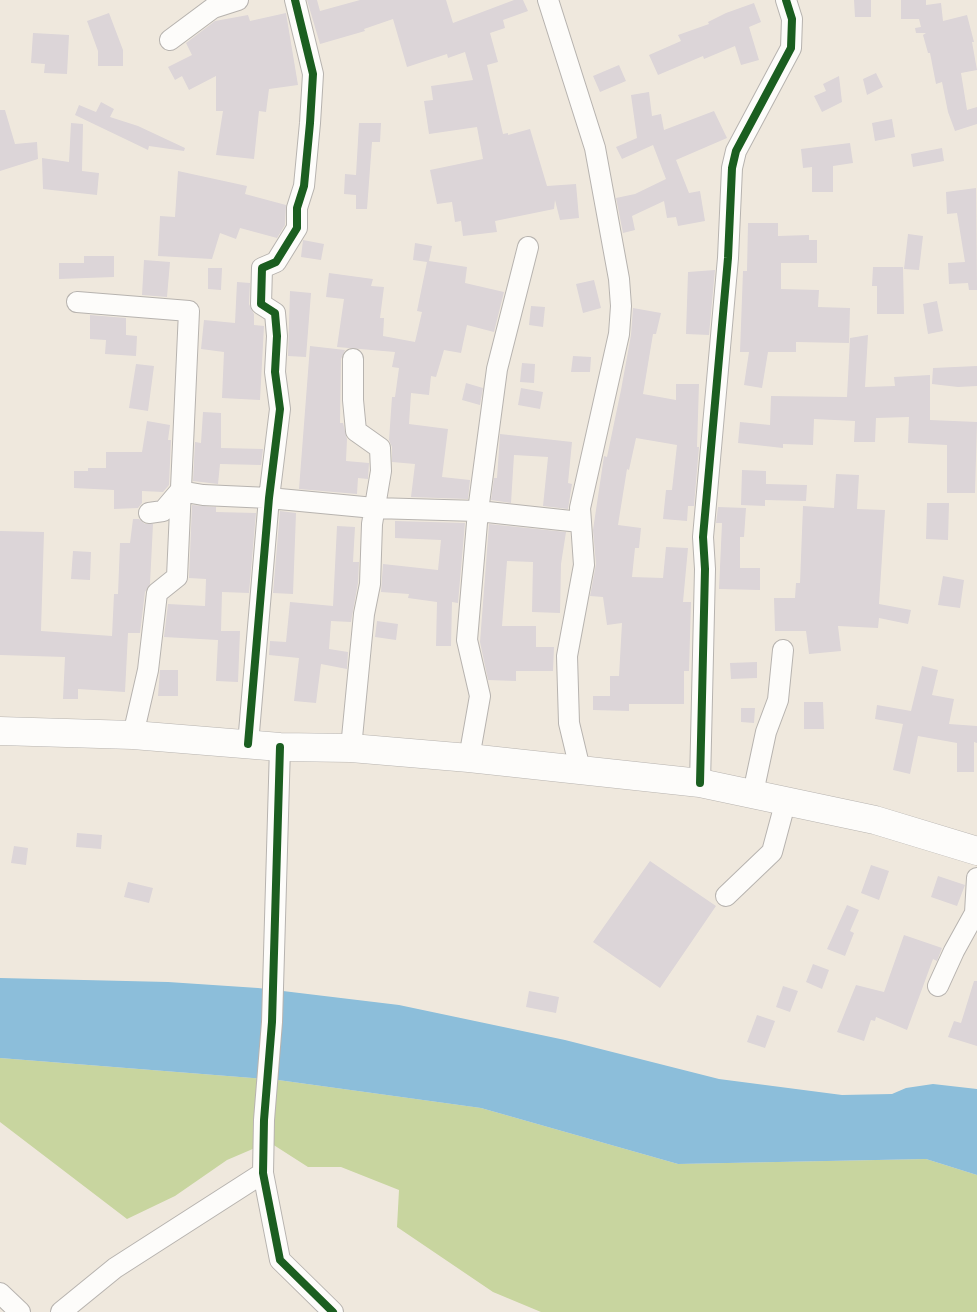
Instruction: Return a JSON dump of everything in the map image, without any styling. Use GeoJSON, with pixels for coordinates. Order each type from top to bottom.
{"type":"FeatureCollection","features":[{"type":"Feature","properties":{"kind":"highway"},"geometry":{"type":"LineString","coordinates":[[0,731],[132,735],[280,747],[351,748],[580,769],[700,783],[875,820],[977,851]]}},
{"type":"Feature","properties":{"kind":"street"},"geometry":{"type":"LineString","coordinates":[[170,40],[213,8],[238,0]]}},
{"type":"Feature","properties":{"kind":"street"},"geometry":{"type":"LineString","coordinates":[[248,744],[269,498],[280,409],[275,372],[278,336],[275,313],[261,304],[262,268],[276,262],[297,228],[297,208],[304,186],[310,123],[312,74],[295,0]]}},
{"type":"Feature","properties":{"kind":"street"},"geometry":{"type":"LineString","coordinates":[[548,0],[595,148],[619,279],[621,306],[619,334],[580,508],[584,565],[567,656],[569,723],[580,769]]}},
{"type":"Feature","properties":{"kind":"street"},"geometry":{"type":"LineString","coordinates":[[700,783],[703,537],[728,258],[732,168],[736,151],[791,48],[792,20],[786,0]]}},
{"type":"Feature","properties":{"kind":"street"},"geometry":{"type":"LineString","coordinates":[[469,758],[480,696],[468,640],[478,511],[497,369],[528,247]]}},
{"type":"Feature","properties":{"kind":"street"},"geometry":{"type":"LineString","coordinates":[[77,302],[189,311],[177,577],[157,593],[148,670],[132,735]]}},
{"type":"Feature","properties":{"kind":"street"},"geometry":{"type":"LineString","coordinates":[[351,748],[364,614],[370,584],[374,508],[381,471],[380,448],[356,431],[353,359]]}},
{"type":"Feature","properties":{"kind":"street"},"geometry":{"type":"LineString","coordinates":[[180,491],[203,495],[269,498],[374,508],[478,511],[580,522]]}},
{"type":"Feature","properties":{"kind":"street"},"geometry":{"type":"LineString","coordinates":[[150,513],[163,511],[180,491]]}},
{"type":"Feature","properties":{"kind":"street"},"geometry":{"type":"LineString","coordinates":[[753,794],[766,732],[778,700],[782,650]]}},
{"type":"Feature","properties":{"kind":"street"},"geometry":{"type":"LineString","coordinates":[[280,747],[272,1022],[264,1120],[264,1173],[280,1260],[333,1312]]}},
{"type":"Feature","properties":{"kind":"street"},"geometry":{"type":"LineString","coordinates":[[726,896],[772,852],[786,800]]}},
{"type":"Feature","properties":{"kind":"street"},"geometry":{"type":"LineString","coordinates":[[938,986],[975,912],[977,878]]}},
{"type":"Feature","properties":{"kind":"street"},"geometry":{"type":"LineString","coordinates":[[61,1312],[115,1268],[264,1173]]}},
{"type":"Feature","properties":{"kind":"street"},"geometry":{"type":"LineString","coordinates":[[0,1293],[20,1312]]}},
{"type":"Feature","properties":{"kind":"green space"},"geometry":{"type":"Polygon","coordinates":[[[0,1058],[278,1080],[481,1108],[678,1164],[926,1159],[977,1175],[977,1312],[541,1312],[493,1292],[397,1227],[399,1190],[341,1167],[308,1167],[269,1142],[227,1160],[175,1196],[127,1219],[0,1122],[0,1058]]]}},
{"type":"Feature","properties":{"kind":"water"},"geometry":{"type":"Polygon","coordinates":[[[0,978],[168,982],[258,988],[399,1005],[565,1040],[719,1079],[842,1095],[892,1094],[906,1088],[933,1084],[977,1089],[977,1175],[926,1159],[678,1164],[481,1108],[278,1080],[0,1058],[0,978]]]}},
{"type":"Feature","properties":{"kind":"building"},"geometry":{"type":"Polygon","coordinates":[[[307,0],[317,0],[320,11],[360,0],[446,0],[453,23],[514,0],[523,0],[528,11],[503,20],[505,28],[490,33],[498,62],[487,65],[503,134],[508,133],[508,135],[530,129],[547,186],[576,184],[579,218],[560,220],[555,200],[554,209],[495,221],[497,232],[463,236],[461,221],[455,222],[452,202],[437,204],[430,170],[483,159],[477,127],[429,134],[424,101],[433,100],[431,86],[473,80],[465,52],[448,58],[447,54],[407,67],[393,19],[364,29],[365,31],[320,44],[307,0]]]}},
{"type":"Feature","properties":{"kind":"building"},"geometry":{"type":"Polygon","coordinates":[[[854,0],[871,0],[871,17],[855,17],[854,0]]]}},
{"type":"Feature","properties":{"kind":"building"},"geometry":{"type":"Polygon","coordinates":[[[901,0],[926,0],[926,5],[941,3],[943,21],[967,15],[974,42],[972,42],[977,70],[961,73],[967,110],[977,107],[977,124],[955,131],[948,112],[942,82],[936,84],[930,53],[928,53],[923,35],[926,33],[916,33],[915,28],[921,27],[919,19],[901,19],[901,0]]]}},
{"type":"Feature","properties":{"kind":"building"},"geometry":{"type":"Polygon","coordinates":[[[754,3],[761,22],[749,27],[759,60],[741,65],[735,46],[704,59],[703,56],[658,75],[649,55],[681,41],[678,35],[709,24],[708,22],[726,13],[754,3]]]}},
{"type":"Feature","properties":{"kind":"building"},"geometry":{"type":"Polygon","coordinates":[[[109,13],[123,50],[123,66],[98,66],[98,51],[87,21],[109,13]]]}},
{"type":"Feature","properties":{"kind":"building"},"geometry":{"type":"Polygon","coordinates":[[[286,13],[298,85],[269,89],[266,112],[259,111],[254,159],[216,155],[223,111],[216,111],[216,76],[189,90],[182,76],[175,80],[168,67],[192,55],[186,43],[215,21],[248,15],[250,21],[286,13]]]}},
{"type":"Feature","properties":{"kind":"building"},"geometry":{"type":"Polygon","coordinates":[[[33,33],[69,35],[67,74],[44,73],[45,64],[31,63],[33,33]]]}},
{"type":"Feature","properties":{"kind":"building"},"geometry":{"type":"Polygon","coordinates":[[[619,65],[626,81],[600,92],[593,76],[619,65]]]}},
{"type":"Feature","properties":{"kind":"building"},"geometry":{"type":"Polygon","coordinates":[[[876,73],[883,87],[867,95],[863,79],[876,73]]]}},
{"type":"Feature","properties":{"kind":"building"},"geometry":{"type":"Polygon","coordinates":[[[839,76],[842,102],[822,112],[814,96],[826,91],[823,84],[839,76]]]}},
{"type":"Feature","properties":{"kind":"building"},"geometry":{"type":"Polygon","coordinates":[[[649,92],[652,116],[661,114],[664,130],[714,111],[727,138],[676,160],[689,193],[700,191],[705,221],[678,226],[676,217],[667,218],[664,201],[632,216],[635,230],[623,233],[616,198],[635,194],[666,179],[653,145],[622,159],[616,147],[637,138],[631,95],[649,92]]]}},
{"type":"Feature","properties":{"kind":"building"},"geometry":{"type":"Polygon","coordinates":[[[101,102],[114,109],[110,117],[138,126],[185,148],[184,151],[149,146],[148,150],[75,115],[79,105],[96,112],[101,102]]]}},
{"type":"Feature","properties":{"kind":"building"},"geometry":{"type":"Polygon","coordinates":[[[0,110],[5,110],[15,144],[37,142],[38,159],[0,171],[0,110]]]}},
{"type":"Feature","properties":{"kind":"building"},"geometry":{"type":"Polygon","coordinates":[[[892,119],[895,137],[875,141],[872,123],[892,119]]]}},
{"type":"Feature","properties":{"kind":"building"},"geometry":{"type":"Polygon","coordinates":[[[71,123],[83,124],[82,171],[99,173],[97,195],[43,189],[42,158],[69,162],[71,123]]]}},
{"type":"Feature","properties":{"kind":"building"},"geometry":{"type":"Polygon","coordinates":[[[359,123],[381,123],[380,142],[372,142],[367,209],[356,209],[356,195],[344,194],[345,174],[356,175],[359,123]]]}},
{"type":"Feature","properties":{"kind":"building"},"geometry":{"type":"Polygon","coordinates":[[[850,143],[853,163],[833,166],[833,192],[812,192],[812,167],[803,168],[801,149],[850,143]]]}},
{"type":"Feature","properties":{"kind":"building"},"geometry":{"type":"Polygon","coordinates":[[[942,148],[944,161],[913,167],[911,154],[942,148]]]}},
{"type":"Feature","properties":{"kind":"building"},"geometry":{"type":"Polygon","coordinates":[[[178,171],[247,186],[245,194],[286,205],[285,225],[277,238],[240,228],[236,239],[220,233],[212,259],[158,256],[160,216],[175,217],[178,171]]]}},
{"type":"Feature","properties":{"kind":"building"},"geometry":{"type":"Polygon","coordinates":[[[976,188],[977,290],[969,290],[968,283],[949,284],[948,263],[965,262],[957,213],[947,214],[946,192],[976,188]]]}},
{"type":"Feature","properties":{"kind":"building"},"geometry":{"type":"Polygon","coordinates":[[[748,223],[778,223],[778,236],[809,235],[809,240],[817,240],[817,263],[781,263],[781,289],[819,290],[818,307],[850,308],[849,343],[796,342],[796,352],[768,352],[762,388],[744,385],[749,352],[740,352],[743,271],[747,271],[748,223]]]}},
{"type":"Feature","properties":{"kind":"building"},"geometry":{"type":"Polygon","coordinates":[[[908,234],[923,236],[919,270],[904,269],[908,234]]]}},
{"type":"Feature","properties":{"kind":"building"},"geometry":{"type":"Polygon","coordinates":[[[303,240],[324,244],[321,260],[301,257],[303,240]]]}},
{"type":"Feature","properties":{"kind":"building"},"geometry":{"type":"Polygon","coordinates":[[[415,243],[432,246],[429,261],[467,267],[465,283],[504,292],[494,332],[467,325],[461,353],[444,350],[436,377],[431,376],[429,395],[411,393],[409,424],[448,429],[442,477],[470,480],[468,499],[411,497],[415,464],[392,462],[392,447],[389,440],[392,397],[395,397],[399,368],[392,367],[395,352],[337,347],[344,299],[326,297],[329,273],[373,279],[371,286],[384,287],[380,318],[384,318],[383,336],[415,342],[422,312],[417,311],[427,262],[413,260],[415,243]]]}},
{"type":"Feature","properties":{"kind":"building"},"geometry":{"type":"Polygon","coordinates":[[[84,256],[114,256],[114,277],[59,279],[59,263],[84,263],[84,256]]]}},
{"type":"Feature","properties":{"kind":"building"},"geometry":{"type":"Polygon","coordinates":[[[144,260],[170,262],[167,297],[142,295],[144,260]]]}},
{"type":"Feature","properties":{"kind":"building"},"geometry":{"type":"Polygon","coordinates":[[[873,267],[903,267],[904,314],[877,314],[877,286],[872,286],[873,267]]]}},
{"type":"Feature","properties":{"kind":"building"},"geometry":{"type":"Polygon","coordinates":[[[208,268],[222,268],[221,290],[208,289],[208,268]]]}},
{"type":"Feature","properties":{"kind":"building"},"geometry":{"type":"Polygon","coordinates":[[[715,270],[709,335],[686,334],[688,272],[715,270]]]}},
{"type":"Feature","properties":{"kind":"building"},"geometry":{"type":"Polygon","coordinates":[[[594,280],[601,308],[583,313],[576,284],[594,280]]]}},
{"type":"Feature","properties":{"kind":"building"},"geometry":{"type":"Polygon","coordinates":[[[237,282],[250,283],[249,304],[254,314],[254,325],[264,326],[260,400],[222,398],[224,352],[201,349],[204,320],[235,323],[237,282]]]}},
{"type":"Feature","properties":{"kind":"building"},"geometry":{"type":"Polygon","coordinates":[[[290,291],[311,293],[306,357],[288,356],[290,291]]]}},
{"type":"Feature","properties":{"kind":"building"},"geometry":{"type":"Polygon","coordinates":[[[937,301],[943,331],[928,334],[923,304],[937,301]]]}},
{"type":"Feature","properties":{"kind":"building"},"geometry":{"type":"Polygon","coordinates":[[[531,306],[545,307],[543,327],[529,325],[531,306]]]}},
{"type":"Feature","properties":{"kind":"building"},"geometry":{"type":"Polygon","coordinates":[[[633,308],[661,313],[656,334],[653,334],[643,394],[676,400],[676,384],[699,384],[697,447],[699,447],[694,506],[688,506],[687,521],[663,519],[666,490],[672,490],[677,445],[636,438],[629,470],[627,469],[618,525],[641,528],[639,548],[635,548],[632,577],[663,578],[666,547],[688,548],[683,602],[691,602],[689,671],[684,671],[684,704],[629,704],[629,711],[593,710],[593,696],[610,696],[610,676],[619,676],[622,623],[607,625],[603,597],[590,596],[596,564],[593,530],[604,456],[607,457],[621,390],[631,335],[633,308]]]}},
{"type":"Feature","properties":{"kind":"building"},"geometry":{"type":"Polygon","coordinates":[[[90,315],[126,318],[126,335],[137,336],[136,356],[105,354],[106,340],[90,339],[90,315]]]}},
{"type":"Feature","properties":{"kind":"building"},"geometry":{"type":"Polygon","coordinates":[[[868,335],[865,387],[895,386],[894,377],[930,375],[930,420],[977,422],[975,493],[947,493],[947,445],[908,443],[909,417],[876,418],[875,442],[854,442],[855,421],[814,419],[813,445],[783,444],[783,448],[738,443],[740,422],[770,425],[771,396],[847,397],[850,338],[868,335]]]}},
{"type":"Feature","properties":{"kind":"building"},"geometry":{"type":"Polygon","coordinates":[[[310,346],[345,350],[341,359],[340,423],[343,423],[347,439],[346,461],[369,463],[368,479],[358,478],[357,494],[299,489],[310,346]]]}},
{"type":"Feature","properties":{"kind":"building"},"geometry":{"type":"Polygon","coordinates":[[[573,356],[591,357],[590,372],[571,372],[573,356]]]}},
{"type":"Feature","properties":{"kind":"building"},"geometry":{"type":"Polygon","coordinates":[[[522,363],[535,364],[534,383],[520,382],[522,363]]]}},
{"type":"Feature","properties":{"kind":"building"},"geometry":{"type":"Polygon","coordinates":[[[136,364],[154,366],[148,411],[129,408],[136,364]]]}},
{"type":"Feature","properties":{"kind":"building"},"geometry":{"type":"Polygon","coordinates":[[[977,366],[977,386],[958,387],[932,384],[933,368],[977,366]]]}},
{"type":"Feature","properties":{"kind":"building"},"geometry":{"type":"Polygon","coordinates":[[[466,383],[483,388],[480,405],[462,400],[466,383]]]}},
{"type":"Feature","properties":{"kind":"building"},"geometry":{"type":"Polygon","coordinates":[[[521,388],[543,392],[540,409],[518,405],[521,388]]]}},
{"type":"Feature","properties":{"kind":"building"},"geometry":{"type":"Polygon","coordinates":[[[203,412],[221,413],[221,448],[263,449],[261,465],[220,464],[218,484],[193,481],[195,442],[201,443],[203,412]]]}},
{"type":"Feature","properties":{"kind":"building"},"geometry":{"type":"Polygon","coordinates":[[[147,421],[170,425],[168,440],[171,440],[169,485],[163,492],[142,491],[142,503],[138,508],[114,509],[114,490],[74,488],[74,471],[88,471],[88,468],[106,468],[106,452],[142,452],[147,421]]]}},
{"type":"Feature","properties":{"kind":"building"},"geometry":{"type":"Polygon","coordinates":[[[500,434],[572,442],[568,483],[572,484],[568,509],[543,506],[548,457],[514,455],[511,503],[491,500],[494,478],[497,478],[500,434]]]}},
{"type":"Feature","properties":{"kind":"building"},"geometry":{"type":"Polygon","coordinates":[[[742,470],[766,471],[766,484],[807,485],[806,501],[765,500],[765,506],[741,505],[742,470]]]}},
{"type":"Feature","properties":{"kind":"building"},"geometry":{"type":"Polygon","coordinates":[[[836,474],[859,475],[857,509],[885,510],[879,604],[911,610],[908,624],[879,618],[878,628],[838,626],[841,651],[809,654],[806,631],[775,631],[774,598],[795,598],[796,583],[800,583],[803,506],[834,508],[836,474]]]}},
{"type":"Feature","properties":{"kind":"building"},"geometry":{"type":"Polygon","coordinates":[[[927,503],[949,503],[948,540],[926,539],[927,503]]]}},
{"type":"Feature","properties":{"kind":"building"},"geometry":{"type":"Polygon","coordinates":[[[192,505],[216,507],[216,512],[256,513],[249,593],[222,592],[221,631],[240,631],[238,682],[216,681],[218,640],[164,637],[168,604],[205,606],[206,579],[189,578],[192,505]]]}},
{"type":"Feature","properties":{"kind":"building"},"geometry":{"type":"Polygon","coordinates":[[[718,507],[746,508],[744,537],[740,537],[740,568],[760,568],[760,590],[719,589],[722,523],[716,523],[718,507]]]}},
{"type":"Feature","properties":{"kind":"building"},"geometry":{"type":"Polygon","coordinates":[[[280,511],[296,513],[293,594],[273,593],[280,511]]]}},
{"type":"Feature","properties":{"kind":"building"},"geometry":{"type":"Polygon","coordinates":[[[133,519],[139,519],[145,524],[153,524],[150,584],[145,592],[140,633],[128,633],[125,692],[78,689],[78,699],[63,699],[65,657],[0,655],[0,531],[44,532],[41,631],[112,636],[114,594],[118,594],[120,543],[130,543],[133,519]]]}},
{"type":"Feature","properties":{"kind":"building"},"geometry":{"type":"Polygon","coordinates":[[[395,521],[465,523],[458,603],[452,602],[451,646],[436,646],[437,602],[408,598],[409,594],[381,592],[383,564],[438,570],[441,540],[395,538],[395,521]]]}},
{"type":"Feature","properties":{"kind":"building"},"geometry":{"type":"Polygon","coordinates":[[[489,524],[566,532],[561,564],[560,613],[532,612],[533,562],[507,561],[502,626],[536,626],[536,647],[554,647],[553,671],[516,671],[516,681],[488,680],[480,642],[489,524]]]}},
{"type":"Feature","properties":{"kind":"building"},"geometry":{"type":"Polygon","coordinates":[[[337,526],[355,527],[353,562],[359,562],[358,583],[351,622],[331,621],[329,649],[348,652],[347,669],[321,664],[316,703],[294,701],[299,658],[269,655],[270,641],[286,642],[290,602],[333,606],[337,526]]]}},
{"type":"Feature","properties":{"kind":"building"},"geometry":{"type":"Polygon","coordinates":[[[73,551],[91,552],[90,580],[71,579],[73,551]]]}},
{"type":"Feature","properties":{"kind":"building"},"geometry":{"type":"Polygon","coordinates":[[[943,576],[964,580],[960,608],[938,605],[943,576]]]}},
{"type":"Feature","properties":{"kind":"building"},"geometry":{"type":"Polygon","coordinates":[[[377,621],[398,624],[396,640],[375,637],[377,621]]]}},
{"type":"Feature","properties":{"kind":"building"},"geometry":{"type":"Polygon","coordinates":[[[757,662],[757,678],[731,679],[730,663],[757,662]]]}},
{"type":"Feature","properties":{"kind":"building"},"geometry":{"type":"Polygon","coordinates":[[[922,666],[938,670],[932,695],[954,699],[949,724],[977,726],[977,743],[974,742],[974,772],[957,772],[957,743],[918,736],[910,774],[893,770],[903,724],[875,719],[877,705],[911,711],[922,666]]]}},
{"type":"Feature","properties":{"kind":"building"},"geometry":{"type":"Polygon","coordinates":[[[160,670],[178,670],[178,696],[158,696],[160,670]]]}},
{"type":"Feature","properties":{"kind":"building"},"geometry":{"type":"Polygon","coordinates":[[[804,702],[823,702],[824,729],[804,729],[804,702]]]}},
{"type":"Feature","properties":{"kind":"building"},"geometry":{"type":"Polygon","coordinates":[[[741,708],[755,708],[754,723],[741,722],[741,708]]]}},
{"type":"Feature","properties":{"kind":"building"},"geometry":{"type":"Polygon","coordinates":[[[77,833],[102,835],[101,849],[76,847],[77,833]]]}},
{"type":"Feature","properties":{"kind":"building"},"geometry":{"type":"Polygon","coordinates":[[[14,846],[28,848],[26,865],[11,863],[14,846]]]}},
{"type":"Feature","properties":{"kind":"building"},"geometry":{"type":"Polygon","coordinates":[[[650,861],[716,906],[660,988],[593,942],[650,861]]]}},
{"type":"Feature","properties":{"kind":"building"},"geometry":{"type":"Polygon","coordinates":[[[871,865],[889,871],[879,900],[861,893],[871,865]]]}},
{"type":"Feature","properties":{"kind":"building"},"geometry":{"type":"Polygon","coordinates":[[[938,876],[965,885],[957,906],[931,897],[938,876]]]}},
{"type":"Feature","properties":{"kind":"building"},"geometry":{"type":"Polygon","coordinates":[[[128,882],[153,888],[149,903],[124,897],[128,882]]]}},
{"type":"Feature","properties":{"kind":"building"},"geometry":{"type":"Polygon","coordinates":[[[847,905],[859,910],[850,931],[854,933],[845,956],[827,949],[847,905]]]}},
{"type":"Feature","properties":{"kind":"building"},"geometry":{"type":"Polygon","coordinates":[[[904,935],[942,948],[937,961],[933,959],[907,1030],[876,1017],[875,1021],[871,1020],[864,1041],[837,1032],[856,985],[884,992],[904,935]]]}},
{"type":"Feature","properties":{"kind":"building"},"geometry":{"type":"Polygon","coordinates":[[[813,964],[829,970],[822,989],[806,982],[813,964]]]}},
{"type":"Feature","properties":{"kind":"building"},"geometry":{"type":"Polygon","coordinates":[[[974,981],[977,981],[977,1046],[948,1037],[954,1021],[961,1023],[974,981]]]}},
{"type":"Feature","properties":{"kind":"building"},"geometry":{"type":"Polygon","coordinates":[[[783,986],[798,991],[790,1012],[776,1007],[783,986]]]}},
{"type":"Feature","properties":{"kind":"building"},"geometry":{"type":"Polygon","coordinates":[[[529,991],[559,997],[556,1013],[526,1007],[529,991]]]}},
{"type":"Feature","properties":{"kind":"building"},"geometry":{"type":"Polygon","coordinates":[[[757,1015],[775,1021],[765,1048],[747,1042],[757,1015]]]}},
{"type":"Feature","properties":{"kind":"cycle path"},"geometry":{"type":"LineString","coordinates":[[248,744],[269,498],[280,409],[275,372],[277,336],[275,313],[261,304],[262,268],[276,262],[297,228],[297,208],[304,186],[310,123],[313,74],[295,0]]}},
{"type":"Feature","properties":{"kind":"cycle path"},"geometry":{"type":"LineString","coordinates":[[700,783],[705,569],[703,537],[728,258],[732,168],[736,151],[791,48],[792,19],[786,0]]}},
{"type":"Feature","properties":{"kind":"cycle path"},"geometry":{"type":"LineString","coordinates":[[280,747],[272,1022],[264,1120],[263,1173],[280,1260],[333,1312]]}}]}
